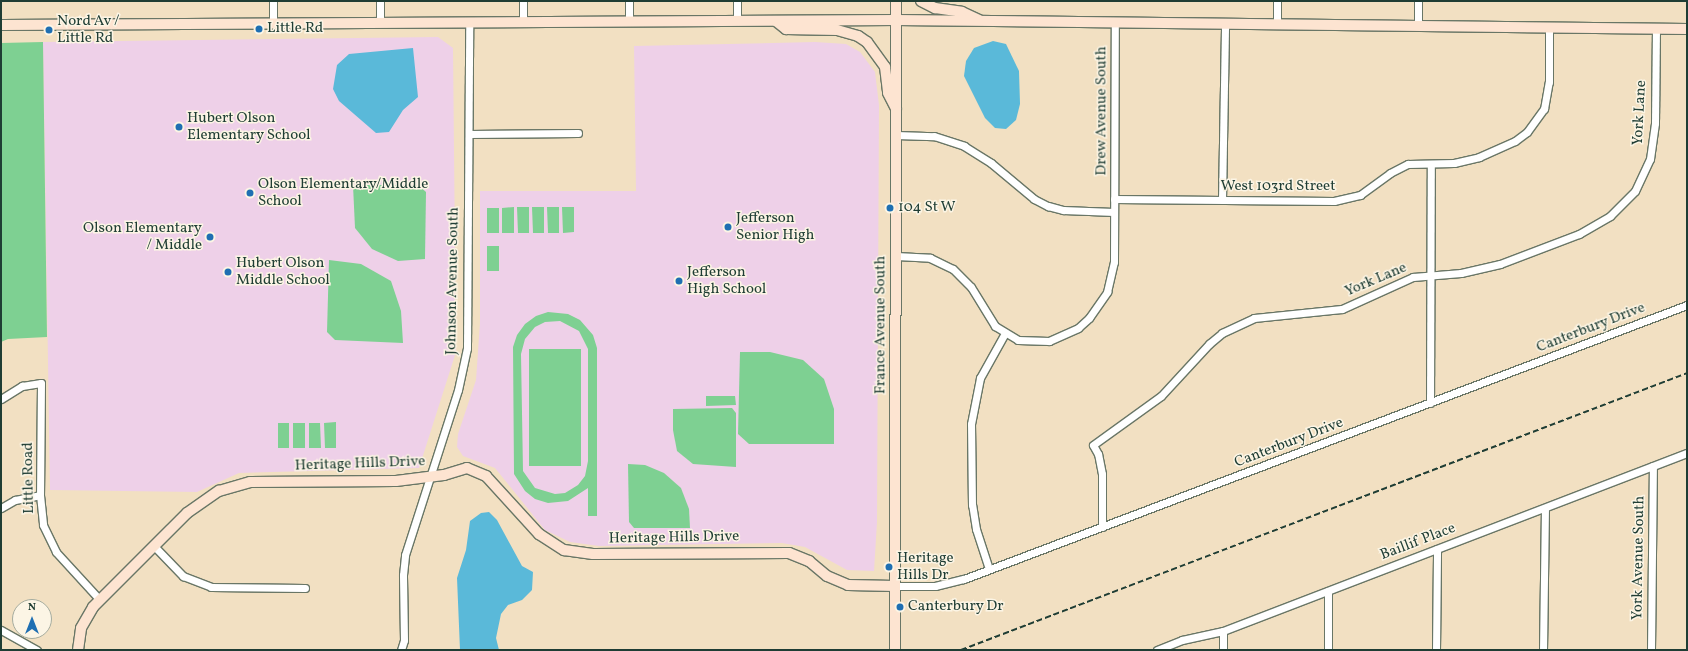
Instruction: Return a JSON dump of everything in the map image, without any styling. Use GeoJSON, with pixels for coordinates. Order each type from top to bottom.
{"type":"FeatureCollection","features":[{"type":"Feature","properties":{"kind":"street"},"geometry":{"type":"LineString","coordinates":[[273,1],[273,24]]}},
{"type":"Feature","properties":{"kind":"street"},"geometry":{"type":"LineString","coordinates":[[380,1],[380,23]]}},
{"type":"Feature","properties":{"kind":"street"},"geometry":{"type":"LineString","coordinates":[[523,1],[523,22]]}},
{"type":"Feature","properties":{"kind":"street"},"geometry":{"type":"LineString","coordinates":[[629,1],[629,22]]}},
{"type":"Feature","properties":{"kind":"street"},"geometry":{"type":"LineString","coordinates":[[737,1],[737,21]]}},
{"type":"Feature","properties":{"kind":"street","name":"France Avenue South"},"geometry":{"type":"LineString","coordinates":[[895,650],[896,1]]}},
{"type":"Feature","properties":{"kind":"street"},"geometry":{"type":"LineString","coordinates":[[921,1],[935,8],[962,12],[980,21]]}},
{"type":"Feature","properties":{"kind":"street"},"geometry":{"type":"LineString","coordinates":[[1277,1],[1277,24]]}},
{"type":"Feature","properties":{"kind":"street"},"geometry":{"type":"LineString","coordinates":[[1418,1],[1418,26]]}},
{"type":"Feature","properties":{"kind":"street"},"geometry":{"type":"LineString","coordinates":[[1,25],[896,20],[1687,29]]}},
{"type":"Feature","properties":{"kind":"street"},"geometry":{"type":"LineString","coordinates":[[776,21],[790,30],[837,30],[858,36],[867,42],[875,50],[885,67],[890,101],[896,110]]}},
{"type":"Feature","properties":{"kind":"street","name":"Johnson Avenue South"},"geometry":{"type":"LineString","coordinates":[[401,650],[405,624],[403,575],[405,555],[458,390],[467,348],[469,22]]}},
{"type":"Feature","properties":{"kind":"street","name":"Drew Avenue South"},"geometry":{"type":"LineString","coordinates":[[1114,212],[1115,22]]}},
{"type":"Feature","properties":{"kind":"street"},"geometry":{"type":"LineString","coordinates":[[1222,200],[1225,24]]}},
{"type":"Feature","properties":{"kind":"street","name":"West 103rd Street"},"geometry":{"type":"LineString","coordinates":[[1114,199],[1347,199],[1372,188],[1398,168],[1454,163],[1479,157],[1515,141],[1536,122],[1544,109],[1548,89],[1549,28]]}},
{"type":"Feature","properties":{"kind":"street","name":"York Lane"},"geometry":{"type":"LineString","coordinates":[[1102,527],[1102,474],[1098,454],[1093,445],[1141,413],[1161,396],[1209,344],[1222,333],[1254,318],[1342,308],[1413,277],[1461,272],[1500,264],[1595,226],[1623,204],[1644,175],[1654,141],[1656,28]]}},
{"type":"Feature","properties":{"kind":"street"},"geometry":{"type":"LineString","coordinates":[[469,134],[578,133]]}},
{"type":"Feature","properties":{"kind":"street"},"geometry":{"type":"LineString","coordinates":[[896,135],[934,136],[964,146],[991,163],[1034,199],[1048,206],[1074,211],[1114,212],[1114,262],[1106,295],[1089,318],[1064,336],[1049,340],[1031,342],[1005,333],[987,315],[971,287],[953,268],[930,258],[896,256]]}},
{"type":"Feature","properties":{"kind":"street"},"geometry":{"type":"LineString","coordinates":[[1430,403],[1431,164]]}},
{"type":"Feature","properties":{"kind":"street","name":"Canterbury Drive"},"geometry":{"type":"LineString","coordinates":[[895,586],[950,583],[1102,527],[1687,305]]}},
{"type":"Feature","properties":{"kind":"street"},"geometry":{"type":"LineString","coordinates":[[989,569],[976,529],[972,505],[971,424],[980,378],[1005,333]]}},
{"type":"Feature","properties":{"kind":"street","name":"Little Road"},"geometry":{"type":"LineString","coordinates":[[1,398],[22,386],[41,383],[40,495],[43,525],[49,539],[66,564],[100,600]]}},
{"type":"Feature","properties":{"kind":"street","name":"Baillif Place"},"geometry":{"type":"LineString","coordinates":[[1156,650],[1182,640],[1223,631],[1687,453]]}},
{"type":"Feature","properties":{"kind":"street","name":"York Avenue South"},"geometry":{"type":"LineString","coordinates":[[1651,650],[1652,466]]}},
{"type":"Feature","properties":{"kind":"street","name":"Heritage Hills Drive"},"geometry":{"type":"LineString","coordinates":[[78,650],[83,623],[100,600],[195,505],[218,490],[250,482],[396,481],[430,477],[467,468],[477,471],[494,483],[538,534],[550,543],[578,553],[789,553],[809,561],[826,576],[848,585],[895,586]]}},
{"type":"Feature","properties":{"kind":"street"},"geometry":{"type":"LineString","coordinates":[[1,508],[15,500],[40,495]]}},
{"type":"Feature","properties":{"kind":"street"},"geometry":{"type":"LineString","coordinates":[[1543,650],[1545,508]]}},
{"type":"Feature","properties":{"kind":"street"},"geometry":{"type":"LineString","coordinates":[[154,546],[183,576],[212,588],[304,588]]}},
{"type":"Feature","properties":{"kind":"street"},"geometry":{"type":"LineString","coordinates":[[1436,650],[1437,549]]}},
{"type":"Feature","properties":{"kind":"street"},"geometry":{"type":"LineString","coordinates":[[1328,591],[1328,650]]}},
{"type":"Feature","properties":{"kind":"street"},"geometry":{"type":"LineString","coordinates":[[1,630],[38,650]]}},
{"type":"Feature","properties":{"kind":"street"},"geometry":{"type":"LineString","coordinates":[[1223,631],[1223,650]]}},
{"type":"Feature","properties":{"kind":"shaded area","name":"Olson Elementary/Middle School"},"geometry":{"type":"Polygon","coordinates":[[[438,37],[453,48],[456,352],[419,468],[239,473],[197,492],[50,490],[43,42],[438,37]]]}},
{"type":"Feature","properties":{"kind":"shaded area","name":"Jefferson High School"},"geometry":{"type":"Polygon","coordinates":[[[815,42],[846,44],[860,52],[875,72],[879,105],[877,522],[874,571],[847,570],[805,547],[782,543],[599,546],[570,542],[545,530],[495,468],[463,456],[457,447],[458,434],[476,380],[480,323],[480,191],[636,191],[634,46],[815,42]]]}},
{"type":"Feature","properties":{"kind":"green space"},"geometry":{"type":"Polygon","coordinates":[[[43,42],[47,337],[8,339],[1,342],[1,43],[43,42]]]}},
{"type":"Feature","properties":{"kind":"green space"},"geometry":{"type":"Polygon","coordinates":[[[353,185],[418,185],[426,192],[425,259],[398,261],[372,249],[355,228],[353,185]]]}},
{"type":"Feature","properties":{"kind":"green space"},"geometry":{"type":"Polygon","coordinates":[[[514,207],[514,233],[502,233],[502,208],[514,207]]]}},
{"type":"Feature","properties":{"kind":"green space"},"geometry":{"type":"Polygon","coordinates":[[[517,207],[529,207],[529,233],[518,233],[517,207]]]}},
{"type":"Feature","properties":{"kind":"green space"},"geometry":{"type":"Polygon","coordinates":[[[532,207],[544,207],[544,233],[533,233],[532,207]]]}},
{"type":"Feature","properties":{"kind":"green space"},"geometry":{"type":"Polygon","coordinates":[[[547,207],[559,207],[559,233],[548,233],[547,207]]]}},
{"type":"Feature","properties":{"kind":"green space"},"geometry":{"type":"Polygon","coordinates":[[[562,207],[574,207],[574,232],[563,233],[562,207]]]}},
{"type":"Feature","properties":{"kind":"green space"},"geometry":{"type":"Polygon","coordinates":[[[487,208],[499,208],[499,233],[487,233],[487,208]]]}},
{"type":"Feature","properties":{"kind":"green space"},"geometry":{"type":"Polygon","coordinates":[[[487,246],[499,246],[499,271],[487,271],[487,246]]]}},
{"type":"Feature","properties":{"kind":"green space"},"geometry":{"type":"Polygon","coordinates":[[[329,260],[361,264],[391,281],[401,311],[403,343],[335,340],[327,332],[329,260]]]}},
{"type":"Feature","properties":{"kind":"green space"},"geometry":{"type":"Polygon","coordinates":[[[548,312],[568,314],[580,320],[593,335],[597,348],[597,516],[588,516],[588,488],[568,501],[548,503],[535,499],[525,491],[514,474],[513,347],[517,335],[525,324],[536,316],[548,312]],[[560,321],[545,322],[535,327],[525,339],[521,354],[523,471],[535,488],[555,494],[565,493],[578,485],[585,476],[588,461],[588,349],[579,331],[560,321]]]}},
{"type":"Feature","properties":{"kind":"green space"},"geometry":{"type":"Polygon","coordinates":[[[529,349],[581,349],[581,466],[529,466],[529,349]]]}},
{"type":"Feature","properties":{"kind":"green space"},"geometry":{"type":"Polygon","coordinates":[[[740,352],[770,352],[803,360],[824,379],[834,409],[834,444],[749,444],[738,434],[740,352]]]}},
{"type":"Feature","properties":{"kind":"green space"},"geometry":{"type":"Polygon","coordinates":[[[706,396],[735,396],[736,405],[706,406],[706,396]]]}},
{"type":"Feature","properties":{"kind":"green space"},"geometry":{"type":"Polygon","coordinates":[[[732,408],[736,413],[736,467],[693,464],[677,451],[673,430],[673,409],[732,408]]]}},
{"type":"Feature","properties":{"kind":"green space"},"geometry":{"type":"Polygon","coordinates":[[[336,422],[336,448],[325,448],[324,423],[336,422]]]}},
{"type":"Feature","properties":{"kind":"green space"},"geometry":{"type":"Polygon","coordinates":[[[278,423],[289,423],[289,448],[278,448],[278,423]]]}},
{"type":"Feature","properties":{"kind":"green space"},"geometry":{"type":"Polygon","coordinates":[[[293,423],[305,423],[305,448],[293,448],[293,423]]]}},
{"type":"Feature","properties":{"kind":"green space"},"geometry":{"type":"Polygon","coordinates":[[[309,423],[320,423],[321,448],[309,448],[309,423]]]}},
{"type":"Feature","properties":{"kind":"green space"},"geometry":{"type":"Polygon","coordinates":[[[628,464],[645,465],[664,473],[681,488],[689,509],[690,528],[634,528],[629,522],[628,464]]]}},
{"type":"Feature","properties":{"kind":"water"},"geometry":{"type":"Polygon","coordinates":[[[993,41],[1006,44],[1019,71],[1020,104],[1016,120],[1006,129],[995,128],[985,118],[964,76],[966,61],[974,48],[993,41]]]}},
{"type":"Feature","properties":{"kind":"water"},"geometry":{"type":"Polygon","coordinates":[[[413,48],[418,97],[403,110],[389,132],[376,133],[339,101],[333,89],[337,65],[349,54],[413,48]]]}},
{"type":"Feature","properties":{"kind":"water"},"geometry":{"type":"Polygon","coordinates":[[[489,512],[497,520],[522,566],[533,572],[532,590],[522,600],[508,605],[501,614],[496,638],[499,650],[460,650],[457,578],[466,550],[470,521],[481,513],[489,512]]]}},
{"type":"Feature","properties":{"kind":"railway"},"geometry":{"type":"LineString","coordinates":[[961,650],[1687,373]]}},
{"type":"Feature","properties":{"kind":"place","name":"Little Rd"},"geometry":{"type":"Point","coordinates":[259,29]}},
{"type":"Feature","properties":{"kind":"place","name":"Nord Av / Little Rd"},"geometry":{"type":"Point","coordinates":[49,30]}},
{"type":"Feature","properties":{"kind":"place","name":"Hubert Olson Elementary School"},"geometry":{"type":"Point","coordinates":[179,127]}},
{"type":"Feature","properties":{"kind":"place","name":"Olson Elementary/Middle School"},"geometry":{"type":"Point","coordinates":[250,193]}},
{"type":"Feature","properties":{"kind":"place","name":"104 St W"},"geometry":{"type":"Point","coordinates":[890,208]}},
{"type":"Feature","properties":{"kind":"place","name":"Jefferson Senior High"},"geometry":{"type":"Point","coordinates":[728,227]}},
{"type":"Feature","properties":{"kind":"place","name":"Olson Elementary / Middle"},"geometry":{"type":"Point","coordinates":[210,237]}},
{"type":"Feature","properties":{"kind":"place","name":"Hubert Olson Middle School"},"geometry":{"type":"Point","coordinates":[228,272]}},
{"type":"Feature","properties":{"kind":"place","name":"Jefferson High School"},"geometry":{"type":"Point","coordinates":[679,281]}},
{"type":"Feature","properties":{"kind":"place","name":"Heritage Hills Dr"},"geometry":{"type":"Point","coordinates":[889,567]}},
{"type":"Feature","properties":{"kind":"place","name":"Canterbury Dr"},"geometry":{"type":"Point","coordinates":[900,607]}}]}
